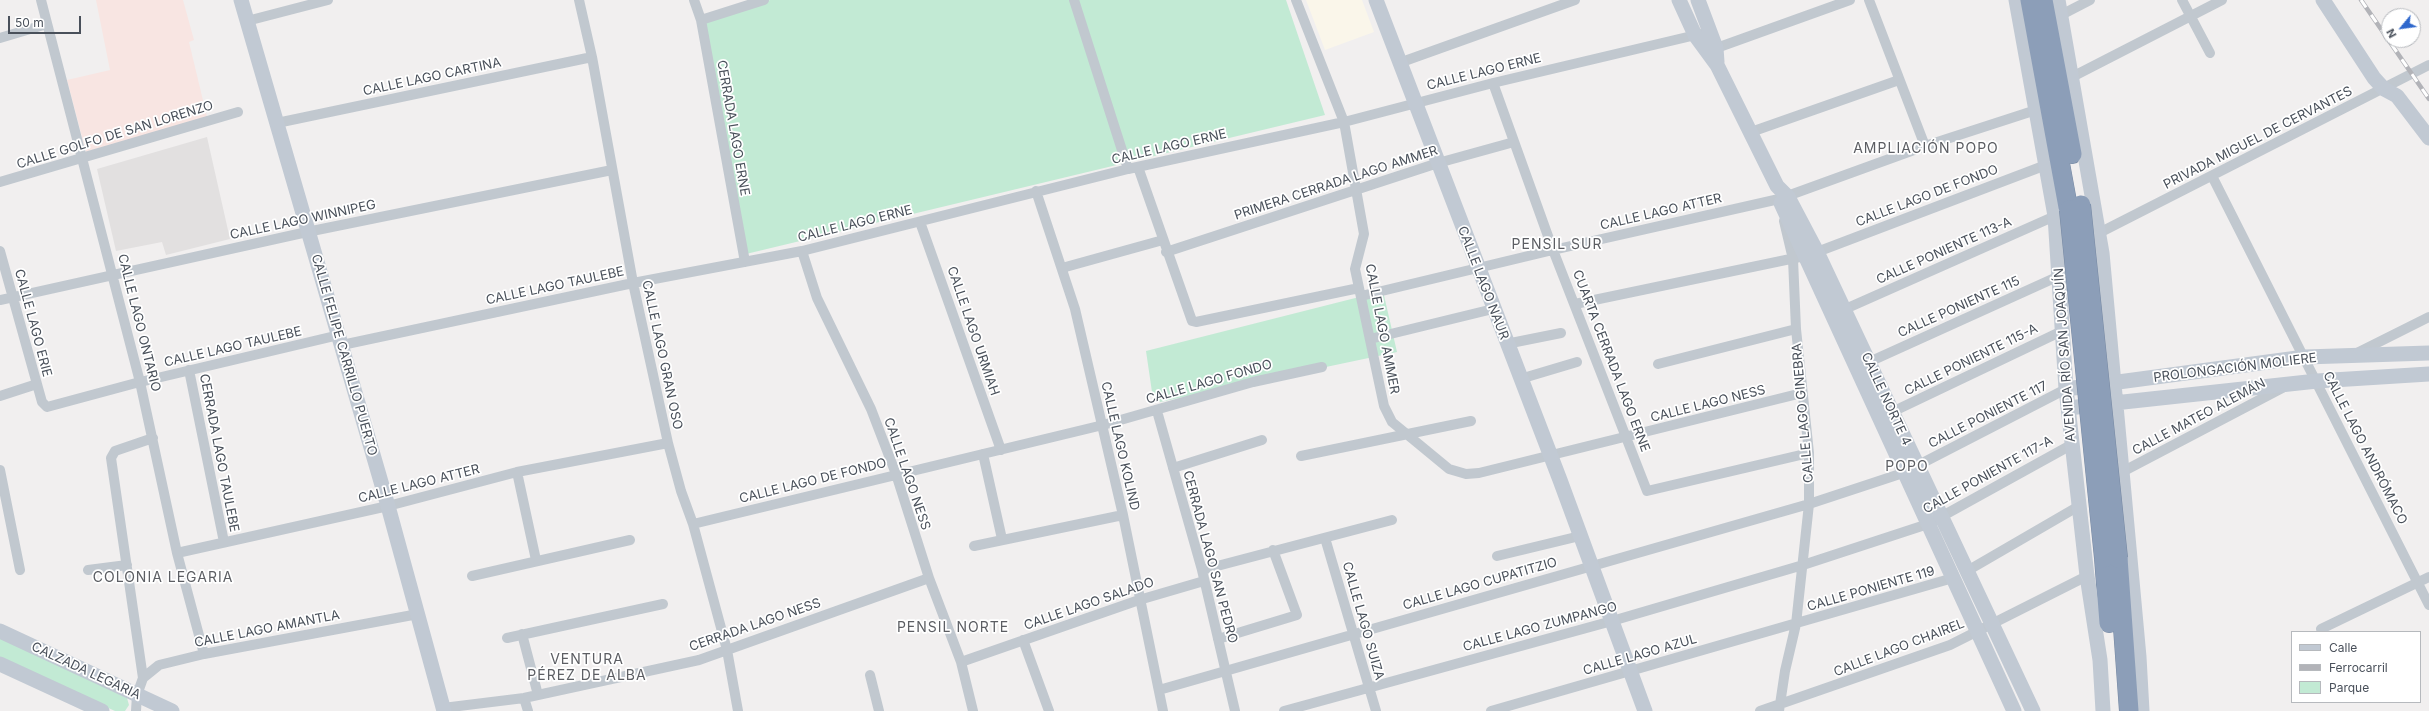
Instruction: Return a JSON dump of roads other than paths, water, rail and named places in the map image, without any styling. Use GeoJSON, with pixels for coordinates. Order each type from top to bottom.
{"type":"FeatureCollection","features":[{"type":"Feature","properties":{"kind":"highway"},"geometry":{"type":"LineString","coordinates":[[2026,0],[2033,19]]}},
{"type":"Feature","properties":{"kind":"highway","name":"AVENIDA RÍO SAN JOAQUÍN"},"geometry":{"type":"LineString","coordinates":[[2030,0],[2068,209]]}},
{"type":"Feature","properties":{"kind":"highway","name":"AVENIDA RÍO SAN JOAQUÍN"},"geometry":{"type":"LineString","coordinates":[[2043,0],[2129,711]]}},
{"type":"Feature","properties":{"kind":"highway","name":"AVENIDA RÍO SAN JOAQUÍN"},"geometry":{"type":"LineString","coordinates":[[2111,558],[2116,711]]}},
{"type":"Feature","properties":{"kind":"street","name":"CALLE LAGO ONTARIO"},"geometry":{"type":"LineString","coordinates":[[41,0],[84,158],[140,382],[177,554],[204,654]]}},
{"type":"Feature","properties":{"kind":"street","name":"CALLE FELIPE CARRILLO PUERTO"},"geometry":{"type":"LineString","coordinates":[[241,0],[388,506],[444,709]]}},
{"type":"Feature","properties":{"kind":"street"},"geometry":{"type":"LineString","coordinates":[[247,21],[328,0]]}},
{"type":"Feature","properties":{"kind":"street","name":"CALLE LAGO GRAN OSO"},"geometry":{"type":"LineString","coordinates":[[579,0],[592,57],[634,283],[668,443],[681,492],[693,524],[727,650],[738,711]]}},
{"type":"Feature","properties":{"kind":"street","name":"CERRADA LAGO ERNE"},"geometry":{"type":"LineString","coordinates":[[694,0],[700,20],[744,262]]}},
{"type":"Feature","properties":{"kind":"street"},"geometry":{"type":"LineString","coordinates":[[700,20],[764,0]]}},
{"type":"Feature","properties":{"kind":"street"},"geometry":{"type":"LineString","coordinates":[[1074,0],[1133,168],[1163,240],[1166,252]]}},
{"type":"Feature","properties":{"kind":"street","name":"CALLE LAGO AMMER"},"geometry":{"type":"LineString","coordinates":[[1296,0],[1344,122],[1357,190],[1364,239],[1355,263],[1387,415],[1405,434],[1458,473],[1479,473],[1551,457]]}},
{"type":"Feature","properties":{"kind":"street","name":"CALLE LAGO NAUR"},"geometry":{"type":"LineString","coordinates":[[1376,0],[1506,344],[1592,565],[1645,711]]}},
{"type":"Feature","properties":{"kind":"street"},"geometry":{"type":"LineString","coordinates":[[1399,63],[1575,0]]}},
{"type":"Feature","properties":{"kind":"street"},"geometry":{"type":"LineString","coordinates":[[1679,0],[1695,35],[1711,50]]}},
{"type":"Feature","properties":{"kind":"street"},"geometry":{"type":"LineString","coordinates":[[1698,0],[1710,31],[1711,50],[1717,65],[1782,194]]}},
{"type":"Feature","properties":{"kind":"street"},"geometry":{"type":"LineString","coordinates":[[1711,50],[1850,0]]}},
{"type":"Feature","properties":{"kind":"street"},"geometry":{"type":"LineString","coordinates":[[1869,0],[1925,146]]}},
{"type":"Feature","properties":{"kind":"street","name":"AVENIDA RÍO SAN JOAQUÍN"},"geometry":{"type":"LineString","coordinates":[[2016,0],[2046,164],[2068,209],[2058,256],[2066,389],[2071,445],[2087,576],[2100,660],[2103,711]]}},
{"type":"Feature","properties":{"kind":"street"},"geometry":{"type":"LineString","coordinates":[[2058,0],[2102,253],[2142,711]]}},
{"type":"Feature","properties":{"kind":"street"},"geometry":{"type":"LineString","coordinates":[[2061,15],[2090,0]]}},
{"type":"Feature","properties":{"kind":"street"},"geometry":{"type":"LineString","coordinates":[[2182,0],[2210,53]]}},
{"type":"Feature","properties":{"kind":"street"},"geometry":{"type":"LineString","coordinates":[[2072,77],[2190,15],[2222,0]]}},
{"type":"Feature","properties":{"kind":"street"},"geometry":{"type":"LineString","coordinates":[[2322,0],[2374,78],[2384,89],[2397,96],[2429,138]]}},
{"type":"Feature","properties":{"kind":"street"},"geometry":{"type":"LineString","coordinates":[[0,38],[47,24]]}},
{"type":"Feature","properties":{"kind":"street","name":"CALLE LAGO ERNE"},"geometry":{"type":"LineString","coordinates":[[634,283],[802,251],[920,222],[1036,191],[1133,168],[1344,122],[1493,83],[1710,31]]}},
{"type":"Feature","properties":{"kind":"street","name":"CALLE LAGO CARTINA"},"geometry":{"type":"LineString","coordinates":[[277,123],[592,57]]}},
{"type":"Feature","properties":{"kind":"street","name":"PRIVADA MIGUEL DE CERVANTES"},"geometry":{"type":"LineString","coordinates":[[2099,233],[2429,65]]}},
{"type":"Feature","properties":{"kind":"street"},"geometry":{"type":"LineString","coordinates":[[1751,132],[1899,80]]}},
{"type":"Feature","properties":{"kind":"street","name":"CUARTA CERRADA LAGO ERNE"},"geometry":{"type":"LineString","coordinates":[[1493,83],[1553,250],[1647,491],[1809,453]]}},
{"type":"Feature","properties":{"kind":"street","name":"CALLE LAGO ATTER"},"geometry":{"type":"LineString","coordinates":[[1166,252],[1192,321],[1196,322],[1360,292],[1478,268],[1782,194],[2036,110]]}},
{"type":"Feature","properties":{"kind":"street","name":"CALLE GOLFO DE SAN LORENZO"},"geometry":{"type":"LineString","coordinates":[[0,182],[238,112]]}},
{"type":"Feature","properties":{"kind":"street","name":"PRIMERA CERRADA LAGO AMMER"},"geometry":{"type":"LineString","coordinates":[[1166,252],[1438,163],[1514,142]]}},
{"type":"Feature","properties":{"kind":"street","name":"CALLE LAGO DE FONDO"},"geometry":{"type":"LineString","coordinates":[[1575,304],[1805,256],[2046,164]]}},
{"type":"Feature","properties":{"kind":"street","name":"CALLE LAGO WINNIPEG"},"geometry":{"type":"LineString","coordinates":[[0,300],[308,232],[612,170]]}},
{"type":"Feature","properties":{"kind":"street","name":"CALLE LAGO ANDRÓMACO"},"geometry":{"type":"LineString","coordinates":[[2212,176],[2305,357],[2429,605]]}},
{"type":"Feature","properties":{"kind":"street","name":"CALLE LAGO KOLIND"},"geometry":{"type":"LineString","coordinates":[[1036,191],[1075,309],[1123,515],[1139,600],[1163,711]]}},
{"type":"Feature","properties":{"kind":"street","name":"CALLE NORTE 4"},"geometry":{"type":"LineString","coordinates":[[1782,194],[1805,256],[1903,473],[2014,711]]}},
{"type":"Feature","properties":{"kind":"street","name":"CALLE PONIENTE 113-A"},"geometry":{"type":"LineString","coordinates":[[1844,310],[2068,209]]}},
{"type":"Feature","properties":{"kind":"street","name":"CALLE LAGO URMIAH"},"geometry":{"type":"LineString","coordinates":[[920,222],[1001,450]]}},
{"type":"Feature","properties":{"kind":"street"},"geometry":{"type":"LineString","coordinates":[[1062,268],[1163,240]]}},
{"type":"Feature","properties":{"kind":"street","name":"CALLE LAGO NESS"},"geometry":{"type":"LineString","coordinates":[[802,251],[818,298],[871,409],[896,474],[929,578],[961,662],[973,711]]}},
{"type":"Feature","properties":{"kind":"street","name":"CALLE LAGO ERIE"},"geometry":{"type":"LineString","coordinates":[[0,252],[42,402]]}},
{"type":"Feature","properties":{"kind":"street"},"geometry":{"type":"LineString","coordinates":[[2058,256],[2080,260],[2091,259],[2102,253]]}},
{"type":"Feature","properties":{"kind":"street","name":"CALLE NORTE 4"},"geometry":{"type":"LineString","coordinates":[[1805,256],[1844,310],[1993,623],[2033,711]]}},
{"type":"Feature","properties":{"kind":"street","name":"CALLE LAGO GINEBRA"},"geometry":{"type":"LineString","coordinates":[[1780,708],[1785,671],[1796,624],[1809,504],[1809,453],[1796,329],[1805,256]]}},
{"type":"Feature","properties":{"kind":"street","name":"CALLE PONIENTE 115"},"geometry":{"type":"LineString","coordinates":[[1868,362],[2059,276]]}},
{"type":"Feature","properties":{"kind":"street","name":"CALLE LAGO TAULEBE"},"geometry":{"type":"LineString","coordinates":[[42,402],[47,407],[56,406],[140,382],[189,370],[634,283]]}},
{"type":"Feature","properties":{"kind":"street"},"geometry":{"type":"LineString","coordinates":[[1370,339],[1493,309]]}},
{"type":"Feature","properties":{"kind":"street"},"geometry":{"type":"LineString","coordinates":[[2350,357],[2429,318]]}},
{"type":"Feature","properties":{"kind":"street"},"geometry":{"type":"LineString","coordinates":[[1658,364],[1796,329]]}},
{"type":"Feature","properties":{"kind":"street","name":"CALLE PONIENTE 115-A"},"geometry":{"type":"LineString","coordinates":[[1892,412],[2062,331]]}},
{"type":"Feature","properties":{"kind":"street"},"geometry":{"type":"LineString","coordinates":[[1506,344],[1562,333]]}},
{"type":"Feature","properties":{"kind":"street","name":"PROLONGACIÓN MOLIERE"},"geometry":{"type":"LineString","coordinates":[[2066,389],[2114,384],[2305,357],[2350,357],[2429,353]]}},
{"type":"Feature","properties":{"kind":"street"},"geometry":{"type":"LineString","coordinates":[[1520,379],[1577,362]]}},
{"type":"Feature","properties":{"kind":"street","name":"CALLE LAGO FONDO"},"geometry":{"type":"LineString","coordinates":[[1103,425],[1253,382],[1322,367]]}},
{"type":"Feature","properties":{"kind":"street","name":"CERRADA LAGO TAULEBE"},"geometry":{"type":"LineString","coordinates":[[189,370],[224,542]]}},
{"type":"Feature","properties":{"kind":"street","name":"PROLONGACIÓN MOLIERE"},"geometry":{"type":"LineString","coordinates":[[2068,408],[2287,386],[2317,381],[2429,374]]}},
{"type":"Feature","properties":{"kind":"street"},"geometry":{"type":"LineString","coordinates":[[0,396],[37,384]]}},
{"type":"Feature","properties":{"kind":"street","name":"CALLE MATEO ALEMÁN"},"geometry":{"type":"LineString","coordinates":[[2122,472],[2287,386]]}},
{"type":"Feature","properties":{"kind":"street","name":"CALLE PONIENTE 117"},"geometry":{"type":"LineString","coordinates":[[1809,504],[1903,473],[2066,389]]}},
{"type":"Feature","properties":{"kind":"street","name":"CALLE LAGO NESS"},"geometry":{"type":"LineString","coordinates":[[1551,457],[1802,393]]}},
{"type":"Feature","properties":{"kind":"street","name":"CERRADA LAGO SAN PEDRO"},"geometry":{"type":"LineString","coordinates":[[1156,411],[1202,570],[1235,711]]}},
{"type":"Feature","properties":{"kind":"street"},"geometry":{"type":"LineString","coordinates":[[1301,456],[1471,421]]}},
{"type":"Feature","properties":{"kind":"street","name":"CALLE LAGO DE FONDO"},"geometry":{"type":"LineString","coordinates":[[693,524],[1103,425]]}},
{"type":"Feature","properties":{"kind":"street"},"geometry":{"type":"LineString","coordinates":[[136,711],[137,695],[143,678],[112,454],[153,438]]}},
{"type":"Feature","properties":{"kind":"street"},"geometry":{"type":"LineString","coordinates":[[1173,468],[1262,440]]}},
{"type":"Feature","properties":{"kind":"street","name":"CALLE LAGO ATTER"},"geometry":{"type":"LineString","coordinates":[[177,554],[224,542],[388,506],[517,472],[668,443]]}},
{"type":"Feature","properties":{"kind":"street","name":"CALLE PONIENTE 117-A"},"geometry":{"type":"LineString","coordinates":[[1803,565],[1928,524],[2071,445]]}},
{"type":"Feature","properties":{"kind":"street"},"geometry":{"type":"LineString","coordinates":[[983,454],[1002,539]]}},
{"type":"Feature","properties":{"kind":"street"},"geometry":{"type":"LineString","coordinates":[[0,470],[20,570]]}},
{"type":"Feature","properties":{"kind":"street"},"geometry":{"type":"LineString","coordinates":[[517,472],[536,560]]}},
{"type":"Feature","properties":{"kind":"street","name":"CALLE LAGO CUPATITZIO"},"geometry":{"type":"LineString","coordinates":[[1159,690],[1809,504]]}},
{"type":"Feature","properties":{"kind":"street"},"geometry":{"type":"LineString","coordinates":[[1967,571],[2079,506]]}},
{"type":"Feature","properties":{"kind":"street"},"geometry":{"type":"LineString","coordinates":[[974,546],[1123,515]]}},
{"type":"Feature","properties":{"kind":"street"},"geometry":{"type":"LineString","coordinates":[[1202,570],[1273,550],[1392,520]]}},
{"type":"Feature","properties":{"kind":"street"},"geometry":{"type":"LineString","coordinates":[[1498,556],[1580,536]]}},
{"type":"Feature","properties":{"kind":"street","name":"CALLE LAGO SUIZA"},"geometry":{"type":"LineString","coordinates":[[1325,538],[1376,711]]}},
{"type":"Feature","properties":{"kind":"street"},"geometry":{"type":"LineString","coordinates":[[472,576],[536,560],[630,540]]}},
{"type":"Feature","properties":{"kind":"street"},"geometry":{"type":"LineString","coordinates":[[1218,639],[1297,615],[1273,550]]}},
{"type":"Feature","properties":{"kind":"street"},"geometry":{"type":"LineString","coordinates":[[88,570],[127,565]]}},
{"type":"Feature","properties":{"kind":"street","name":"CALLE LAGO ZUMPANGO"},"geometry":{"type":"LineString","coordinates":[[1284,711],[1612,621],[1803,565]]}},
{"type":"Feature","properties":{"kind":"street","name":"CALLE LAGO CHAIREL"},"geometry":{"type":"LineString","coordinates":[[1760,711],[1780,708],[1950,645],[2087,576]]}},
{"type":"Feature","properties":{"kind":"street"},"geometry":{"type":"LineString","coordinates":[[2321,629],[2429,577]]}},
{"type":"Feature","properties":{"kind":"street","name":"CERRADA LAGO NESS"},"geometry":{"type":"LineString","coordinates":[[444,709],[524,698],[698,660],[929,578]]}},
{"type":"Feature","properties":{"kind":"street","name":"CALLE PONIENTE 119"},"geometry":{"type":"LineString","coordinates":[[1796,624],[1953,578]]}},
{"type":"Feature","properties":{"kind":"street","name":"CALLE LAGO SALADO"},"geometry":{"type":"LineString","coordinates":[[961,662],[1139,600],[1204,581]]}},
{"type":"Feature","properties":{"kind":"street"},"geometry":{"type":"LineString","coordinates":[[507,638],[663,604]]}},
{"type":"Feature","properties":{"kind":"street","name":"CALLE LAGO AMANTLA"},"geometry":{"type":"LineString","coordinates":[[143,678],[159,665],[204,654],[418,614]]}},
{"type":"Feature","properties":{"kind":"street","name":"CALLE LAGO AZUL"},"geometry":{"type":"LineString","coordinates":[[1491,711],[1796,624]]}},
{"type":"Feature","properties":{"kind":"street","name":"CALZADA LEGARIA"},"geometry":{"type":"LineString","coordinates":[[0,631],[172,711]]}},
{"type":"Feature","properties":{"kind":"street"},"geometry":{"type":"LineString","coordinates":[[522,634],[538,695]]}},
{"type":"Feature","properties":{"kind":"street"},"geometry":{"type":"LineString","coordinates":[[1023,640],[1049,711]]}},
{"type":"Feature","properties":{"kind":"street"},"geometry":{"type":"LineString","coordinates":[[0,664],[102,711]]}},
{"type":"Feature","properties":{"kind":"street"},"geometry":{"type":"LineString","coordinates":[[870,675],[879,711]]}},
{"type":"Feature","properties":{"kind":"street"},"geometry":{"type":"LineString","coordinates":[[524,698],[528,711]]}},
{"type":"Feature","properties":{"kind":"railway"},"geometry":{"type":"LineString","coordinates":[[2361,0],[2429,99]]}},
{"type":"Feature","properties":{"kind":"district","name":"AMPLIACIÓN POPO"},"geometry":{"type":"Point","coordinates":[1926,149]}},
{"type":"Feature","properties":{"kind":"district","name":"PENSIL SUR"},"geometry":{"type":"Point","coordinates":[1557,245]}},
{"type":"Feature","properties":{"kind":"district","name":"POPO"},"geometry":{"type":"Point","coordinates":[1907,467]}},
{"type":"Feature","properties":{"kind":"district","name":"COLONIA LEGARIA"},"geometry":{"type":"Point","coordinates":[163,578]}},
{"type":"Feature","properties":{"kind":"district","name":"PENSIL NORTE"},"geometry":{"type":"Point","coordinates":[953,628]}},
{"type":"Feature","properties":{"kind":"district","name":"VENTURA PÉREZ DE ALBA"},"geometry":{"type":"Point","coordinates":[587,668]}}]}
